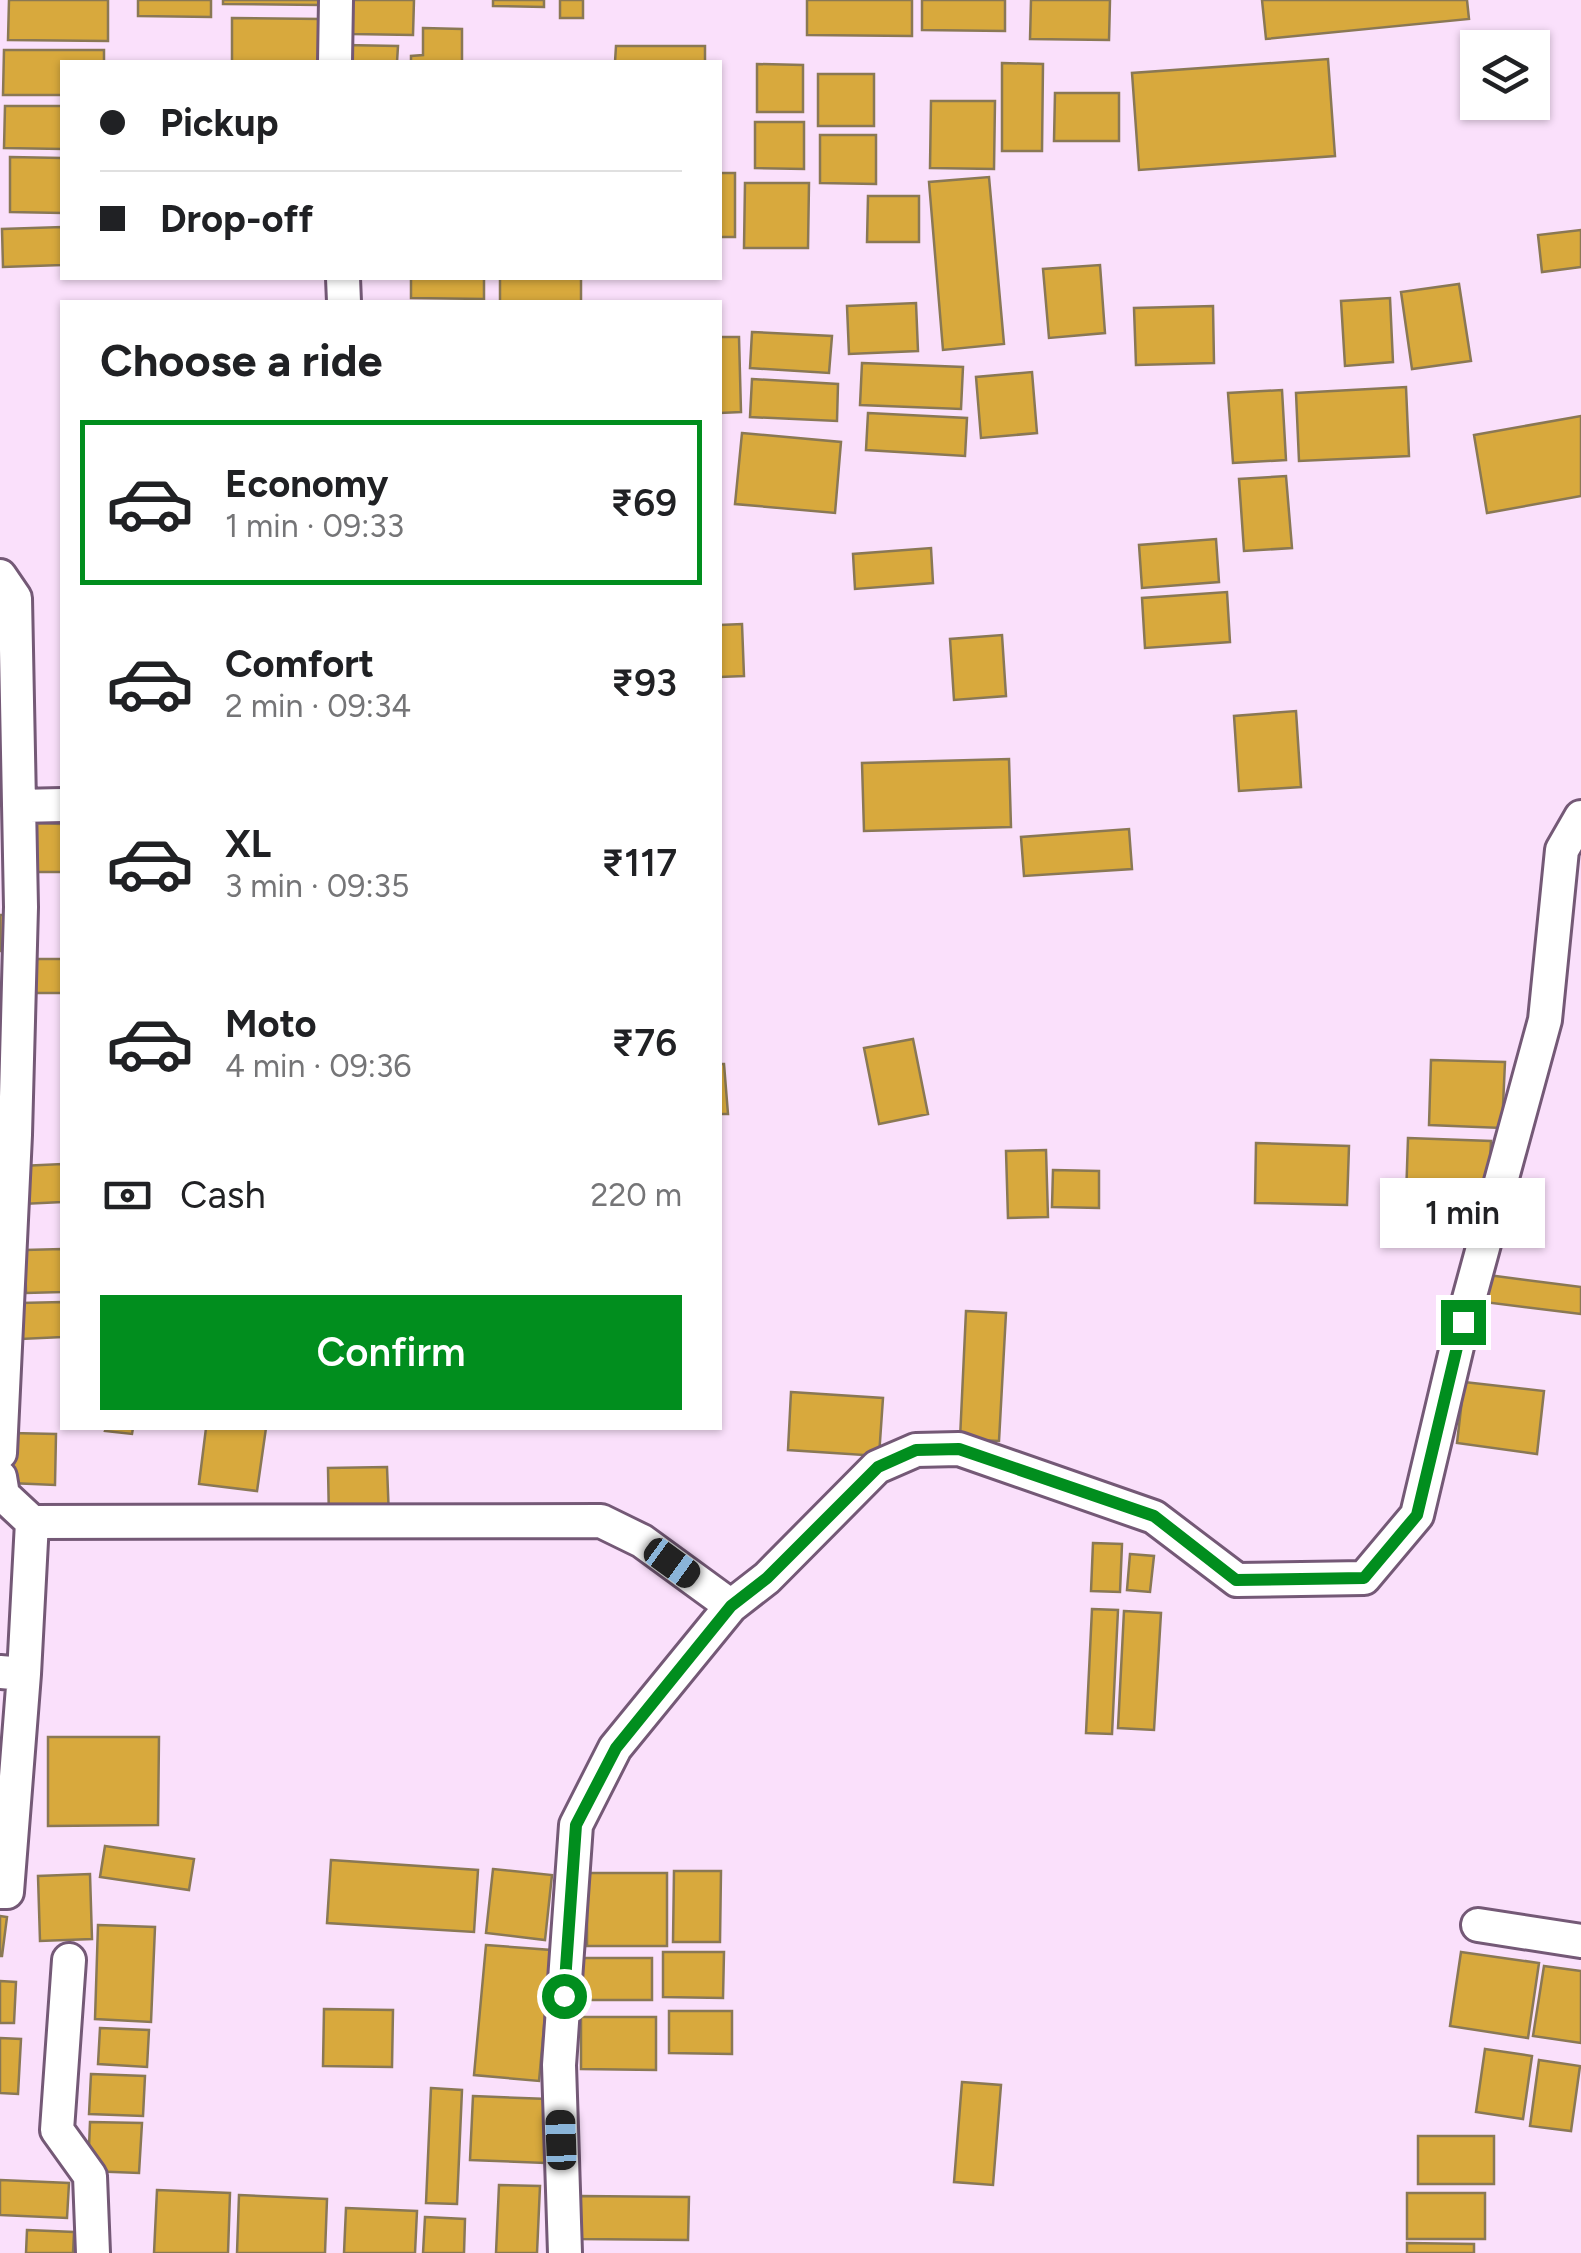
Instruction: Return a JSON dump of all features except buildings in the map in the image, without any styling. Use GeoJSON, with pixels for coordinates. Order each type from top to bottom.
{"type":"FeatureCollection","features":[{"type":"Feature","properties":{"kind":"street"},"geometry":{"type":"LineString","coordinates":[[335,60],[336,0]]}},
{"type":"Feature","properties":{"kind":"street"},"geometry":{"type":"LineString","coordinates":[[0,576],[15,598],[21,907],[0,1453]]}},
{"type":"Feature","properties":{"kind":"street"},"geometry":{"type":"LineString","coordinates":[[19,806],[60,805]]}},
{"type":"Feature","properties":{"kind":"street"},"geometry":{"type":"LineString","coordinates":[[565,2253],[558,2065],[576,1825],[616,1748],[731,1606],[767,1578],[878,1467],[916,1450],[959,1449],[1154,1516],[1236,1580],[1364,1578],[1417,1515],[1463,1322],[1545,1020],[1562,850],[1581,817]]}},
{"type":"Feature","properties":{"kind":"street"},"geometry":{"type":"LineString","coordinates":[[0,1477],[3,1495],[32,1522],[600,1521],[642,1541],[731,1606]]}},
{"type":"Feature","properties":{"kind":"street"},"geometry":{"type":"LineString","coordinates":[[0,1892],[7,1892],[12,1673],[32,1522]]}},
{"type":"Feature","properties":{"kind":"street"},"geometry":{"type":"LineString","coordinates":[[1478,1926],[1581,1941]]}},
{"type":"Feature","properties":{"kind":"street"},"geometry":{"type":"LineString","coordinates":[[68,1960],[56,2130],[90,2176],[94,2253]]}},
{"type":"Feature","properties":{"kind":"route"},"geometry":{"type":"LineString","coordinates":[[564,1996],[576,1825],[616,1748],[731,1606],[767,1578],[878,1467],[916,1450],[959,1449],[1154,1516],[1236,1580],[1364,1578],[1417,1515],[1463,1322]]}}]}
